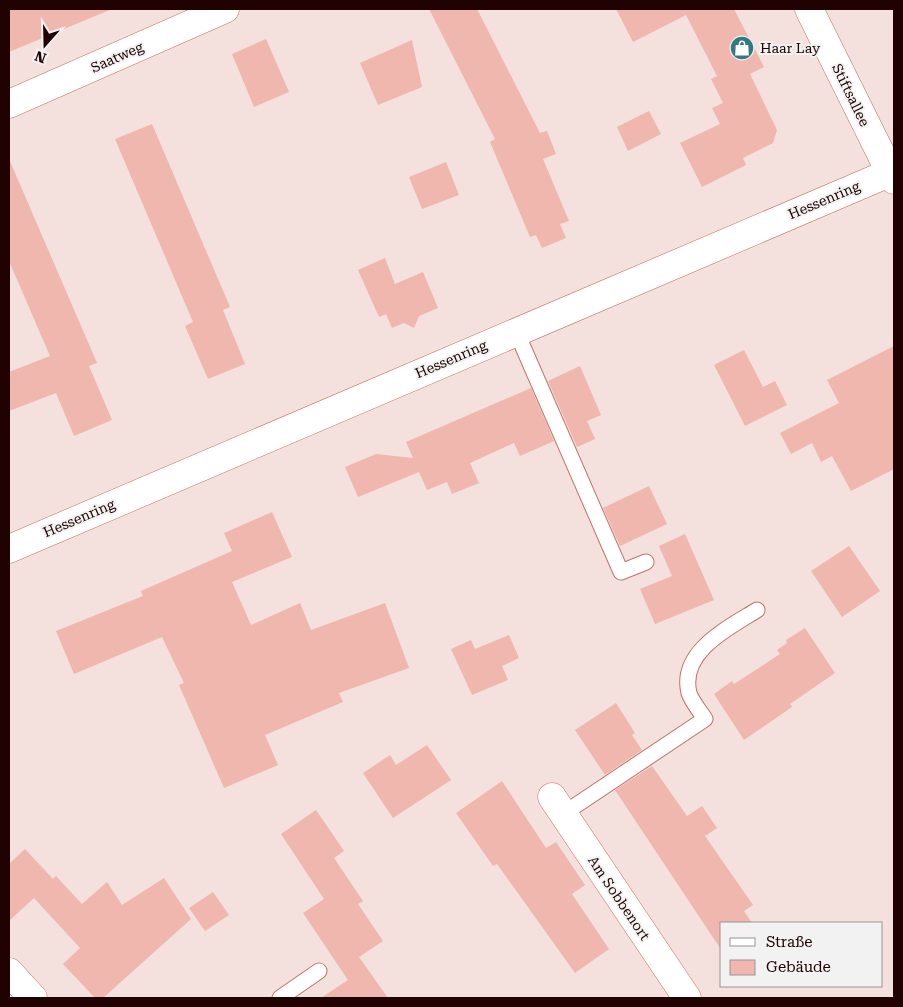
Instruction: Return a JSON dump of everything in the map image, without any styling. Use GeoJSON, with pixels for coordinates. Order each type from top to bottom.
{"type":"FeatureCollection","features":[{"type":"Feature","properties":{"kind":"street","name":"Saatweg"},"geometry":{"type":"LineString","coordinates":[[9,104],[225,9]]}},
{"type":"Feature","properties":{"kind":"street","name":"Stiftsallee"},"geometry":{"type":"LineString","coordinates":[[809,9],[893,174]]}},
{"type":"Feature","properties":{"kind":"street","name":"Hessenring"},"geometry":{"type":"LineString","coordinates":[[9,549],[516,331],[893,174]]}},
{"type":"Feature","properties":{"kind":"street","name":"Am Sobbenort"},"geometry":{"type":"LineString","coordinates":[[557,806],[687,998]]}},
{"type":"Feature","properties":{"kind":"street"},"geometry":{"type":"LineString","coordinates":[[9,972],[33,998]]}},
{"type":"Feature","properties":{"kind":"lane"},"geometry":{"type":"LineString","coordinates":[[516,331],[621,572],[646,562]]}},
{"type":"Feature","properties":{"kind":"lane"},"geometry":{"type":"LineString","coordinates":[[557,806],[705,719],[690,695],[687,676],[696,657],[715,636],[757,610]]}},
{"type":"Feature","properties":{"kind":"lane"},"geometry":{"type":"LineString","coordinates":[[280,998],[319,970]]}},
{"type":"Feature","properties":{"kind":"building"},"geometry":{"type":"Polygon","coordinates":[[[9,9],[112,9],[9,52],[9,9]]]}},
{"type":"Feature","properties":{"kind":"building"},"geometry":{"type":"Polygon","coordinates":[[[429,9],[477,9],[540,133],[547,131],[556,154],[543,159],[569,221],[560,224],[566,238],[542,248],[536,235],[530,237],[490,142],[495,139],[429,9]]]}},
{"type":"Feature","properties":{"kind":"building"},"geometry":{"type":"Polygon","coordinates":[[[616,9],[734,9],[764,67],[750,74],[777,130],[773,143],[743,158],[746,165],[702,187],[680,143],[720,124],[712,108],[723,103],[711,79],[717,76],[686,15],[633,42],[616,9]]]}},
{"type":"Feature","properties":{"kind":"building"},"geometry":{"type":"Polygon","coordinates":[[[266,39],[289,92],[254,107],[232,54],[266,39]]]}},
{"type":"Feature","properties":{"kind":"building"},"geometry":{"type":"Polygon","coordinates":[[[412,40],[422,87],[378,105],[360,63],[412,40]]]}},
{"type":"Feature","properties":{"kind":"building"},"geometry":{"type":"Polygon","coordinates":[[[649,111],[661,134],[628,151],[617,127],[649,111]]]}},
{"type":"Feature","properties":{"kind":"building"},"geometry":{"type":"Polygon","coordinates":[[[152,124],[230,307],[223,310],[245,364],[208,379],[185,326],[193,322],[115,139],[152,124]]]}},
{"type":"Feature","properties":{"kind":"building"},"geometry":{"type":"Polygon","coordinates":[[[9,159],[97,363],[89,366],[112,420],[74,436],[56,393],[9,411],[9,372],[50,356],[9,261],[9,159]]]}},
{"type":"Feature","properties":{"kind":"building"},"geometry":{"type":"Polygon","coordinates":[[[446,162],[459,195],[422,209],[409,177],[446,162]]]}},
{"type":"Feature","properties":{"kind":"building"},"geometry":{"type":"Polygon","coordinates":[[[385,258],[395,284],[423,272],[438,308],[419,316],[414,328],[404,323],[392,328],[386,314],[379,317],[358,270],[385,258]]]}},
{"type":"Feature","properties":{"kind":"building"},"geometry":{"type":"Polygon","coordinates":[[[894,346],[894,469],[851,491],[832,456],[821,462],[812,443],[791,454],[780,433],[839,403],[827,380],[894,346]]]}},
{"type":"Feature","properties":{"kind":"building"},"geometry":{"type":"Polygon","coordinates":[[[744,350],[763,387],[775,381],[787,405],[745,426],[714,365],[744,350]]]}},
{"type":"Feature","properties":{"kind":"building"},"geometry":{"type":"Polygon","coordinates":[[[580,366],[601,415],[587,421],[595,439],[577,447],[548,381],[580,366]]]}},
{"type":"Feature","properties":{"kind":"building"},"geometry":{"type":"Polygon","coordinates":[[[531,388],[554,441],[520,456],[514,443],[470,463],[479,483],[452,494],[447,482],[427,490],[419,472],[358,497],[345,467],[376,454],[413,458],[406,442],[531,388]]]}},
{"type":"Feature","properties":{"kind":"building"},"geometry":{"type":"Polygon","coordinates":[[[649,486],[667,524],[620,546],[603,508],[649,486]]]}},
{"type":"Feature","properties":{"kind":"building"},"geometry":{"type":"Polygon","coordinates":[[[272,512],[292,557],[232,582],[251,625],[300,603],[311,630],[385,603],[409,668],[339,693],[343,702],[265,735],[278,765],[224,788],[179,685],[184,683],[162,637],[74,674],[56,631],[143,596],[141,591],[232,551],[224,533],[272,512]]]}},
{"type":"Feature","properties":{"kind":"building"},"geometry":{"type":"Polygon","coordinates":[[[685,534],[714,600],[655,624],[640,589],[672,576],[659,546],[685,534]]]}},
{"type":"Feature","properties":{"kind":"building"},"geometry":{"type":"Polygon","coordinates":[[[849,546],[880,591],[842,617],[811,571],[849,546]]]}},
{"type":"Feature","properties":{"kind":"building"},"geometry":{"type":"Polygon","coordinates":[[[805,628],[835,673],[790,704],[792,707],[744,740],[714,694],[732,681],[734,684],[780,654],[777,650],[787,643],[786,640],[805,628]]]}},
{"type":"Feature","properties":{"kind":"building"},"geometry":{"type":"Polygon","coordinates":[[[509,635],[519,658],[502,666],[508,680],[472,695],[451,649],[471,640],[475,649],[509,635]]]}},
{"type":"Feature","properties":{"kind":"building"},"geometry":{"type":"Polygon","coordinates":[[[616,703],[635,733],[632,735],[642,750],[605,775],[575,730],[616,703]]]}},
{"type":"Feature","properties":{"kind":"building"},"geometry":{"type":"Polygon","coordinates":[[[427,745],[451,780],[393,818],[363,773],[390,755],[396,765],[427,745]]]}},
{"type":"Feature","properties":{"kind":"building"},"geometry":{"type":"Polygon","coordinates":[[[652,766],[687,816],[702,806],[717,828],[705,836],[753,905],[744,911],[751,922],[720,922],[720,948],[615,790],[652,766]]]}},
{"type":"Feature","properties":{"kind":"building"},"geometry":{"type":"Polygon","coordinates":[[[502,781],[546,848],[556,842],[585,885],[572,894],[609,949],[575,973],[497,864],[493,866],[456,813],[502,781]]]}},
{"type":"Feature","properties":{"kind":"building"},"geometry":{"type":"Polygon","coordinates":[[[316,810],[344,851],[334,858],[363,901],[358,904],[383,941],[359,957],[388,998],[321,998],[348,980],[303,913],[324,899],[281,834],[316,810]]]}},
{"type":"Feature","properties":{"kind":"building"},"geometry":{"type":"Polygon","coordinates":[[[25,849],[53,879],[56,876],[82,904],[107,882],[122,905],[164,878],[191,919],[103,998],[95,998],[63,964],[80,948],[34,898],[9,921],[9,864],[25,849]]]}},
{"type":"Feature","properties":{"kind":"building"},"geometry":{"type":"Polygon","coordinates":[[[213,892],[229,915],[205,931],[189,908],[213,892]]]}},
{"type":"Feature","properties":{"kind":"place","name":"Haar Lay"},"geometry":{"type":"Point","coordinates":[742,48]}}]}
